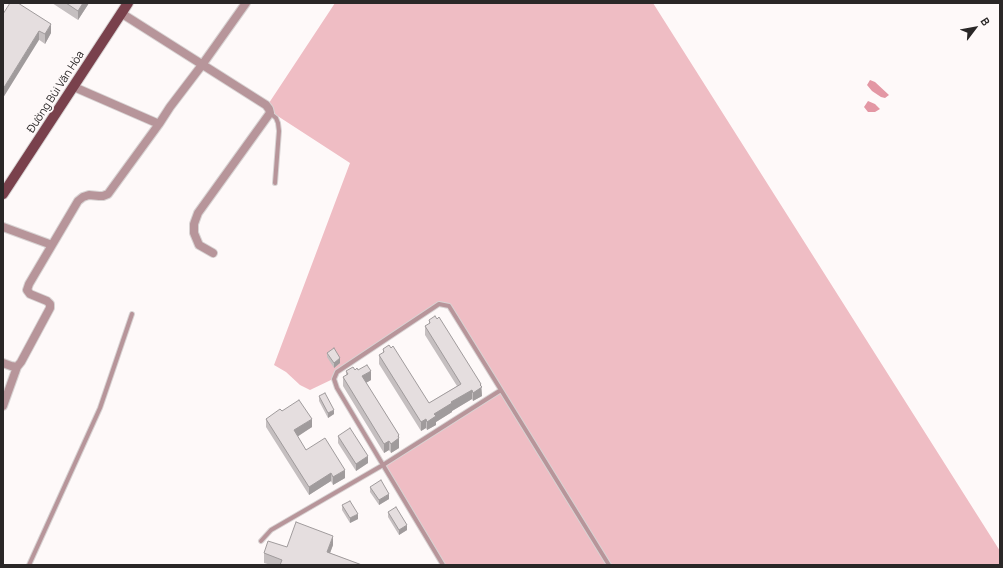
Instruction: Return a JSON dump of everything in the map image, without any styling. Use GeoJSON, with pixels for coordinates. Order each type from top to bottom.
{"type":"FeatureCollection","features":[{"type":"Feature","properties":{"kind":"main road","name":"Đường Bùi Văn Hòa"},"geometry":{"type":"LineString","coordinates":[[3,194],[128,3]]}},
{"type":"Feature","properties":{"kind":"street"},"geometry":{"type":"LineString","coordinates":[[3,406],[17,367],[50,308],[50,304],[47,301],[30,294],[27,290],[29,284],[78,201],[89,195],[103,196],[108,194],[246,3]]}},
{"type":"Feature","properties":{"kind":"street"},"geometry":{"type":"LineString","coordinates":[[121,13],[266,105],[269,109],[270,113],[198,213],[194,224],[194,233],[199,245],[213,253]]}},
{"type":"Feature","properties":{"kind":"street"},"geometry":{"type":"LineString","coordinates":[[74,87],[159,124]]}},
{"type":"Feature","properties":{"kind":"street"},"geometry":{"type":"LineString","coordinates":[[3,226],[52,245]]}},
{"type":"Feature","properties":{"kind":"street"},"geometry":{"type":"LineString","coordinates":[[3,363],[17,367]]}},
{"type":"Feature","properties":{"kind":"lane"},"geometry":{"type":"LineString","coordinates":[[270,113],[276,118],[279,132],[275,183]]}},
{"type":"Feature","properties":{"kind":"lane"},"geometry":{"type":"LineString","coordinates":[[443,565],[337,388],[334,379],[337,372],[439,304],[448,306],[609,565]]}},
{"type":"Feature","properties":{"kind":"lane"},"geometry":{"type":"LineString","coordinates":[[29,565],[100,408],[132,314]]}},
{"type":"Feature","properties":{"kind":"lane"},"geometry":{"type":"LineString","coordinates":[[261,541],[271,530],[383,466],[501,390]]}},
{"type":"Feature","properties":{"kind":"shaded area"},"geometry":{"type":"Polygon","coordinates":[[[335,3],[653,3],[1000,551],[1000,565],[611,565],[450,305],[445,303],[438,303],[336,371],[333,379],[310,390],[300,385],[286,372],[274,365],[350,163],[273,113],[269,103],[335,3]]]}},
{"type":"Feature","properties":{"kind":"shaded area"},"geometry":{"type":"Polygon","coordinates":[[[870,80],[875,82],[889,95],[885,98],[872,91],[867,85],[870,80]]]}},
{"type":"Feature","properties":{"kind":"shaded area"},"geometry":{"type":"Polygon","coordinates":[[[868,101],[875,104],[880,109],[875,112],[868,112],[864,107],[868,101]]]}},
{"type":"Feature","properties":{"kind":"shaded area"},"geometry":{"type":"Polygon","coordinates":[[[500,392],[607,565],[445,565],[386,466],[500,392]]]}},
{"type":"Feature","properties":{"kind":"building"},"geometry":{"type":"Polygon","coordinates":[[[10,3],[18,3],[51,24],[45,34],[39,31],[3,89],[3,14],[10,3]]]}},
{"type":"Feature","properties":{"kind":"building"},"geometry":{"type":"Polygon","coordinates":[[[66,3],[83,3],[78,11],[66,3]]]}},
{"type":"Feature","properties":{"kind":"building"},"geometry":{"type":"Polygon","coordinates":[[[435,316],[437,319],[439,317],[482,387],[473,393],[472,390],[451,402],[452,403],[434,414],[436,416],[427,422],[426,419],[421,422],[379,355],[384,352],[383,349],[389,345],[391,348],[393,346],[429,403],[461,384],[425,326],[430,323],[429,320],[435,316]]]}},
{"type":"Feature","properties":{"kind":"building"},"geometry":{"type":"Polygon","coordinates":[[[334,348],[340,358],[334,363],[327,353],[334,348]]]}},
{"type":"Feature","properties":{"kind":"building"},"geometry":{"type":"Polygon","coordinates":[[[367,365],[371,371],[362,376],[399,435],[399,438],[391,444],[389,441],[384,444],[343,377],[348,374],[346,371],[353,367],[355,370],[357,368],[358,370],[367,365]]]}},
{"type":"Feature","properties":{"kind":"building"},"geometry":{"type":"Polygon","coordinates":[[[325,393],[334,410],[328,413],[319,396],[325,393]]]}},
{"type":"Feature","properties":{"kind":"building"},"geometry":{"type":"Polygon","coordinates":[[[299,400],[312,419],[294,430],[306,450],[325,438],[345,470],[333,477],[331,473],[309,487],[266,419],[280,409],[282,411],[299,400]]]}},
{"type":"Feature","properties":{"kind":"building"},"geometry":{"type":"Polygon","coordinates":[[[350,428],[368,456],[356,464],[338,436],[350,428]]]}},
{"type":"Feature","properties":{"kind":"building"},"geometry":{"type":"Polygon","coordinates":[[[381,480],[389,494],[379,500],[370,487],[381,480]]]}},
{"type":"Feature","properties":{"kind":"building"},"geometry":{"type":"Polygon","coordinates":[[[350,501],[358,514],[350,518],[342,505],[350,501]]]}},
{"type":"Feature","properties":{"kind":"building"},"geometry":{"type":"Polygon","coordinates":[[[396,507],[407,525],[399,530],[388,512],[396,507]]]}},
{"type":"Feature","properties":{"kind":"building"},"geometry":{"type":"Polygon","coordinates":[[[296,522],[333,536],[327,552],[362,565],[280,565],[282,560],[264,553],[268,541],[287,547],[296,522]]]}}]}
